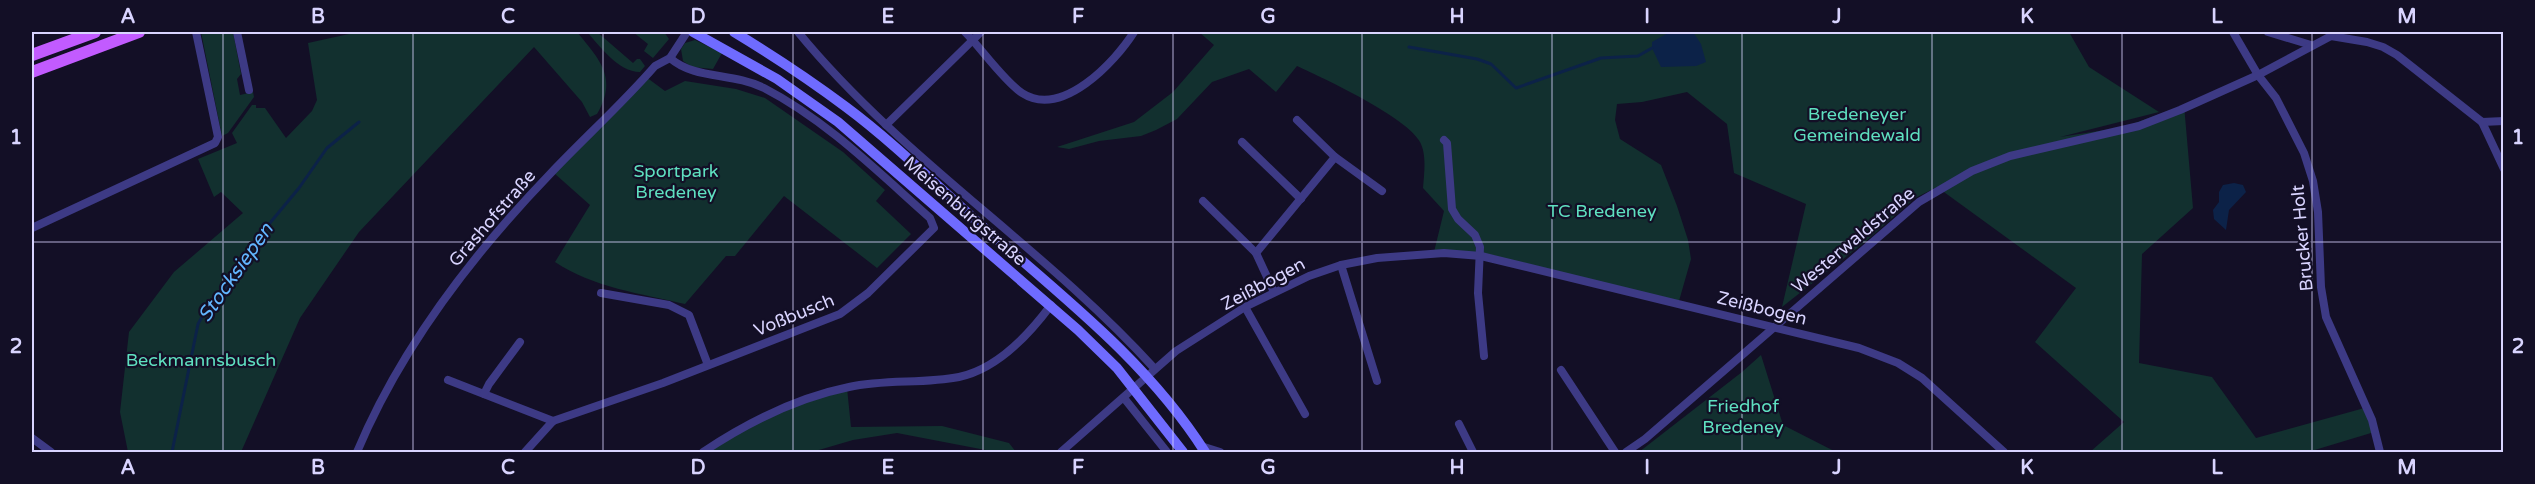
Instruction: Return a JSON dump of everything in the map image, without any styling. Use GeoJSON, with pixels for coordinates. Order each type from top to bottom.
{"type":"FeatureCollection","features":[{"type":"Feature","properties":{"kind":"main road"},"geometry":{"type":"LineString","coordinates":[[32,55],[94,32]]}},
{"type":"Feature","properties":{"kind":"main road"},"geometry":{"type":"LineString","coordinates":[[32,72],[139,32]]}},
{"type":"Feature","properties":{"kind":"main road","name":"Meisenburgstraße"},"geometry":{"type":"LineString","coordinates":[[693,32],[777,79],[838,122],[1051,305],[1116,368],[1183,453]]}},
{"type":"Feature","properties":{"kind":"main road","name":"Meisenburgstraße"},"geometry":{"type":"LineString","coordinates":[[734,32],[788,65],[848,109],[1150,372],[1203,449]]}},
{"type":"Feature","properties":{"kind":"street"},"geometry":{"type":"LineString","coordinates":[[32,228],[215,143],[218,137],[196,32]]}},
{"type":"Feature","properties":{"kind":"street"},"geometry":{"type":"LineString","coordinates":[[237,32],[249,90]]}},
{"type":"Feature","properties":{"kind":"street","name":"Grashofstraße"},"geometry":{"type":"LineString","coordinates":[[357,453],[390,381],[460,278],[502,226],[545,179],[655,66],[670,58],[687,32]]}},
{"type":"Feature","properties":{"kind":"street","name":"Meisenburgstraße"},"geometry":{"type":"LineString","coordinates":[[798,32],[850,90],[886,125],[1078,293],[1127,339],[1150,372]]}},
{"type":"Feature","properties":{"kind":"street"},"geometry":{"type":"LineString","coordinates":[[965,32],[1023,93],[1042,99],[1052,99],[1072,92],[1096,75],[1116,57],[1134,32]]}},
{"type":"Feature","properties":{"kind":"street"},"geometry":{"type":"LineString","coordinates":[[886,125],[981,32]]}},
{"type":"Feature","properties":{"kind":"street","name":"Brucker Holt"},"geometry":{"type":"LineString","coordinates":[[2233,32],[2258,75],[2276,98],[2299,141],[2309,167],[2318,212],[2321,287],[2326,316],[2372,420],[2380,453]]}},
{"type":"Feature","properties":{"kind":"street"},"geometry":{"type":"LineString","coordinates":[[2268,32],[2311,45]]}},
{"type":"Feature","properties":{"kind":"street"},"geometry":{"type":"LineString","coordinates":[[2331,34],[2383,47],[2397,55],[2482,122],[2504,169]]}},
{"type":"Feature","properties":{"kind":"street","name":"Westerwaldstraße"},"geometry":{"type":"LineString","coordinates":[[1626,453],[1919,202],[1972,171],[2010,156],[2139,126],[2180,110],[2258,75],[2331,34]]}},
{"type":"Feature","properties":{"kind":"street","name":"Meisenburgstraße"},"geometry":{"type":"LineString","coordinates":[[670,58],[689,71],[744,80],[788,102],[854,151],[930,218],[934,228]]}},
{"type":"Feature","properties":{"kind":"street"},"geometry":{"type":"LineString","coordinates":[[1297,120],[1335,157],[1382,191]]}},
{"type":"Feature","properties":{"kind":"street"},"geometry":{"type":"LineString","coordinates":[[2482,122],[2504,121]]}},
{"type":"Feature","properties":{"kind":"street"},"geometry":{"type":"LineString","coordinates":[[1444,140],[1447,143],[1452,209],[1458,219],[1475,235],[1481,256],[1478,292],[1484,356]]}},
{"type":"Feature","properties":{"kind":"street"},"geometry":{"type":"LineString","coordinates":[[1242,142],[1301,199]]}},
{"type":"Feature","properties":{"kind":"street"},"geometry":{"type":"LineString","coordinates":[[1256,253],[1335,157]]}},
{"type":"Feature","properties":{"kind":"street"},"geometry":{"type":"LineString","coordinates":[[1203,201],[1256,253],[1274,292]]}},
{"type":"Feature","properties":{"kind":"street","name":"Voßbusch"},"geometry":{"type":"LineString","coordinates":[[525,453],[553,421],[708,365],[849,309],[934,228]]}},
{"type":"Feature","properties":{"kind":"street","name":"Zeißbogen"},"geometry":{"type":"LineString","coordinates":[[1061,453],[1176,351],[1245,307],[1309,276],[1341,265],[1444,253],[1481,256],[1859,348],[1898,363],[1935,388],[2004,453]]}},
{"type":"Feature","properties":{"kind":"street"},"geometry":{"type":"LineString","coordinates":[[1341,265],[1377,381]]}},
{"type":"Feature","properties":{"kind":"street"},"geometry":{"type":"LineString","coordinates":[[601,293],[669,305],[689,315],[708,365]]}},
{"type":"Feature","properties":{"kind":"street"},"geometry":{"type":"LineString","coordinates":[[703,453],[747,424],[815,395],[868,383],[944,379],[977,372],[1012,349],[1051,305]]}},
{"type":"Feature","properties":{"kind":"street"},"geometry":{"type":"LineString","coordinates":[[1245,307],[1305,414]]}},
{"type":"Feature","properties":{"kind":"street"},"geometry":{"type":"LineString","coordinates":[[484,394],[520,342]]}},
{"type":"Feature","properties":{"kind":"street"},"geometry":{"type":"LineString","coordinates":[[1561,370],[1615,453]]}},
{"type":"Feature","properties":{"kind":"street"},"geometry":{"type":"LineString","coordinates":[[448,380],[553,421]]}},
{"type":"Feature","properties":{"kind":"street"},"geometry":{"type":"LineString","coordinates":[[1124,398],[1167,453]]}},
{"type":"Feature","properties":{"kind":"street"},"geometry":{"type":"LineString","coordinates":[[1460,424],[1473,453]]}},
{"type":"Feature","properties":{"kind":"street"},"geometry":{"type":"LineString","coordinates":[[32,438],[51,453]]}},
{"type":"Feature","properties":{"kind":"street","name":"Meisenburgstraße"},"geometry":{"type":"LineString","coordinates":[[1203,449],[1220,453]]}},
{"type":"Feature","properties":{"kind":"green space"},"geometry":{"type":"Polygon","coordinates":[[[201,32],[233,32],[241,74],[237,79],[240,95],[253,92],[254,97],[228,133],[222,136],[201,32]]]}},
{"type":"Feature","properties":{"kind":"green space","name":"Beckmannsbusch"},"geometry":{"type":"Polygon","coordinates":[[[358,32],[577,32],[604,70],[606,90],[597,114],[590,117],[582,102],[534,47],[359,232],[300,318],[241,452],[128,452],[120,412],[129,332],[174,272],[243,213],[221,192],[214,197],[198,159],[237,143],[232,133],[252,105],[256,105],[256,108],[265,108],[286,138],[312,111],[317,100],[308,43],[358,32]]]}},
{"type":"Feature","properties":{"kind":"green space"},"geometry":{"type":"Polygon","coordinates":[[[587,32],[597,32],[633,63],[640,59],[645,66],[640,72],[624,68],[610,57],[587,32]]]}},
{"type":"Feature","properties":{"kind":"green space"},"geometry":{"type":"Polygon","coordinates":[[[633,32],[664,32],[669,39],[653,58],[644,51],[648,44],[633,32]]]}},
{"type":"Feature","properties":{"kind":"green space"},"geometry":{"type":"Polygon","coordinates":[[[1199,32],[2069,32],[2089,67],[2159,112],[2060,137],[2124,127],[2184,105],[2193,208],[2142,254],[2139,363],[2212,377],[2256,438],[2368,407],[2372,420],[2371,433],[2308,452],[2090,452],[2124,422],[2035,342],[2076,288],[1937,187],[1915,198],[1866,241],[1782,307],[1806,204],[1734,173],[1727,124],[1687,92],[1642,102],[1617,104],[1615,120],[1620,139],[1661,165],[1677,206],[1688,240],[1691,259],[1679,301],[1483,256],[1434,252],[1444,211],[1423,188],[1424,159],[1420,142],[1412,132],[1383,110],[1297,66],[1276,92],[1249,69],[1212,82],[1177,119],[1156,130],[1141,136],[1099,141],[1069,149],[1057,147],[1134,122],[1173,92],[1214,45],[1199,32]]]}},
{"type":"Feature","properties":{"kind":"green space"},"geometry":{"type":"Polygon","coordinates":[[[695,40],[722,53],[713,69],[692,67],[683,61],[681,49],[685,43],[695,40]]]}},
{"type":"Feature","properties":{"kind":"green space","name":"Sportpark Bredeney"},"geometry":{"type":"Polygon","coordinates":[[[646,77],[665,91],[685,81],[736,89],[765,98],[843,152],[885,190],[876,201],[911,234],[877,268],[784,196],[735,256],[726,256],[685,304],[618,289],[569,271],[555,262],[590,205],[554,173],[646,77]]]}},
{"type":"Feature","properties":{"kind":"green space","name":"Friedhof Bredeney"},"geometry":{"type":"Polygon","coordinates":[[[1761,355],[1783,425],[1836,452],[1639,452],[1742,372],[1761,355]]]}},
{"type":"Feature","properties":{"kind":"green space"},"geometry":{"type":"Polygon","coordinates":[[[847,388],[851,427],[942,426],[1009,443],[1016,452],[996,452],[897,433],[853,440],[812,452],[706,452],[779,410],[847,388]]]}},
{"type":"Feature","properties":{"kind":"water"},"geometry":{"type":"Polygon","coordinates":[[[1670,32],[1693,32],[1701,44],[1706,62],[1696,66],[1661,67],[1652,48],[1652,42],[1670,32]]]}},
{"type":"Feature","properties":{"kind":"water"},"geometry":{"type":"Polygon","coordinates":[[[2234,183],[2243,185],[2246,192],[2229,210],[2226,230],[2214,219],[2213,210],[2219,202],[2219,192],[2223,185],[2234,183]]]}},
{"type":"Feature","properties":{"kind":"waterway"},"geometry":{"type":"LineString","coordinates":[[1409,47],[1477,59],[1491,64],[1516,88],[1601,58],[1638,56],[1652,48]]}},
{"type":"Feature","properties":{"kind":"waterway","name":"Stocksiepen"},"geometry":{"type":"LineString","coordinates":[[172,452],[198,324],[206,310],[223,296],[240,259],[299,188],[327,148],[359,122]]}},
{"type":"Feature","properties":{"kind":"park label","name":"Bredeneyer Gemeindewald"},"geometry":{"type":"Point","coordinates":[1857,124]}},
{"type":"Feature","properties":{"kind":"park label","name":"TC Bredeney"},"geometry":{"type":"Point","coordinates":[1602,211]}}]}
